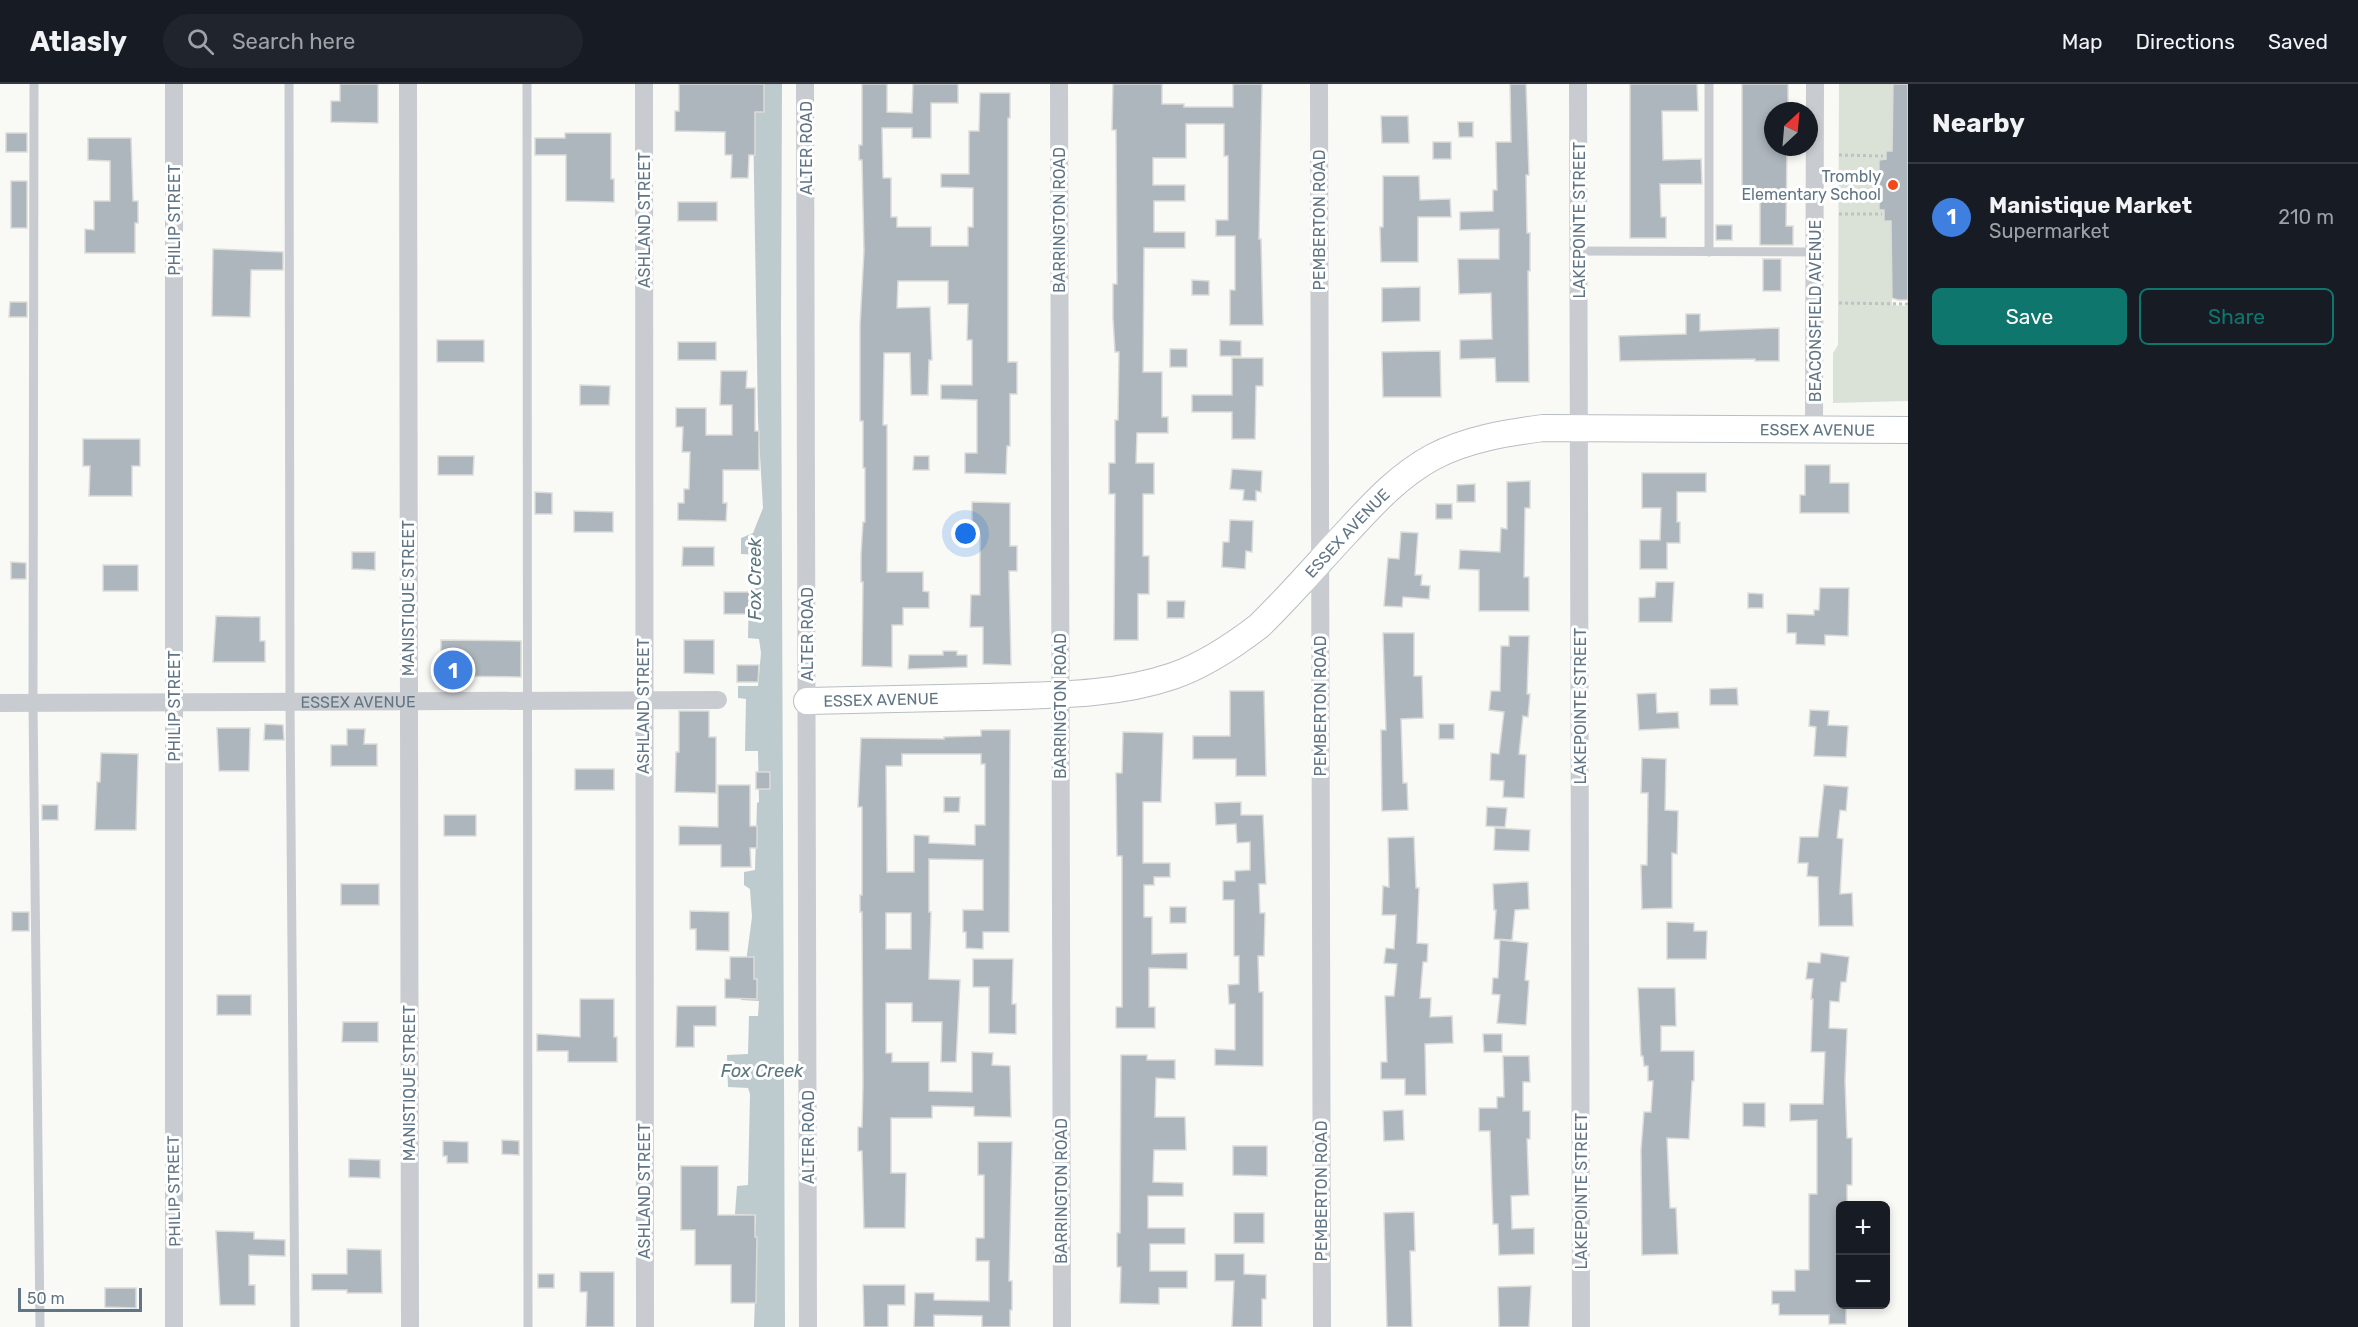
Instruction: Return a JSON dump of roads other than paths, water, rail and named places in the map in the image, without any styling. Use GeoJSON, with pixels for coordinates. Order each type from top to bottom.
{"type":"FeatureCollection","features":[{"type":"Feature","properties":{"kind":"street","name":"PHILIP STREET"},"geometry":{"type":"LineString","coordinates":[[174,84],[174,1327]]}},
{"type":"Feature","properties":{"kind":"street","name":"MANISTIQUE STREET"},"geometry":{"type":"LineString","coordinates":[[408,84],[410,1327]]}},
{"type":"Feature","properties":{"kind":"street","name":"ASHLAND STREET"},"geometry":{"type":"LineString","coordinates":[[644,84],[645,1327]]}},
{"type":"Feature","properties":{"kind":"street","name":"ALTER ROAD"},"geometry":{"type":"LineString","coordinates":[[805,84],[808,1327]]}},
{"type":"Feature","properties":{"kind":"street","name":"BARRINGTON ROAD"},"geometry":{"type":"LineString","coordinates":[[1059,84],[1062,1327]]}},
{"type":"Feature","properties":{"kind":"street","name":"PEMBERTON ROAD"},"geometry":{"type":"LineString","coordinates":[[1319,84],[1322,1327]]}},
{"type":"Feature","properties":{"kind":"street","name":"LAKEPOINTE STREET"},"geometry":{"type":"LineString","coordinates":[[1578,84],[1581,1327]]}},
{"type":"Feature","properties":{"kind":"street","name":"BEACONSFIELD AVENUE"},"geometry":{"type":"LineString","coordinates":[[1814,429],[1815,84]]}},
{"type":"Feature","properties":{"kind":"street","name":"ESSEX AVENUE"},"geometry":{"type":"LineString","coordinates":[[807,701],[1060,694],[1140,686],[1174,676],[1236,644],[1259,626],[1383,493],[1410,471],[1434,457],[1465,444],[1504,433],[1543,428],[1908,430]]}},
{"type":"Feature","properties":{"kind":"street","name":"ESSEX AVENUE"},"geometry":{"type":"LineString","coordinates":[[0,703],[718,700]]}},
{"type":"Feature","properties":{"kind":"lane"},"geometry":{"type":"LineString","coordinates":[[34,84],[33,703],[40,1327]]}},
{"type":"Feature","properties":{"kind":"lane"},"geometry":{"type":"LineString","coordinates":[[290,84],[290,701],[295,1327]]}},
{"type":"Feature","properties":{"kind":"lane"},"geometry":{"type":"LineString","coordinates":[[527,84],[528,1327]]}},
{"type":"Feature","properties":{"kind":"lane"},"geometry":{"type":"LineString","coordinates":[[1709,84],[1709,252]]}},
{"type":"Feature","properties":{"kind":"lane"},"geometry":{"type":"LineString","coordinates":[[1579,251],[1815,252]]}},
{"type":"Feature","properties":{"kind":"water","name":"Fox Creek"},"geometry":{"type":"Polygon","coordinates":[[[754,84],[782,84],[785,1327],[754,1327],[757,1237],[731,1236],[755,1233],[756,1215],[735,1214],[737,1186],[748,1185],[750,1094],[748,1088],[728,1087],[727,1055],[748,1054],[749,1016],[758,1016],[759,1001],[741,1000],[752,917],[750,889],[744,885],[744,872],[755,870],[757,803],[759,802],[758,751],[745,751],[746,699],[738,698],[738,686],[758,686],[761,653],[759,639],[748,638],[749,589],[758,588],[760,555],[741,554],[741,538],[753,533],[763,508],[758,420],[754,84]]]}},
{"type":"Feature","properties":{"kind":"place","name":"Trombly Elementary School"},"geometry":{"type":"Point","coordinates":[1893,185]}},
{"type":"Feature","properties":{"kind":"place","name":"Manistique Market"},"geometry":{"type":"Point","coordinates":[453,670]}}]}
